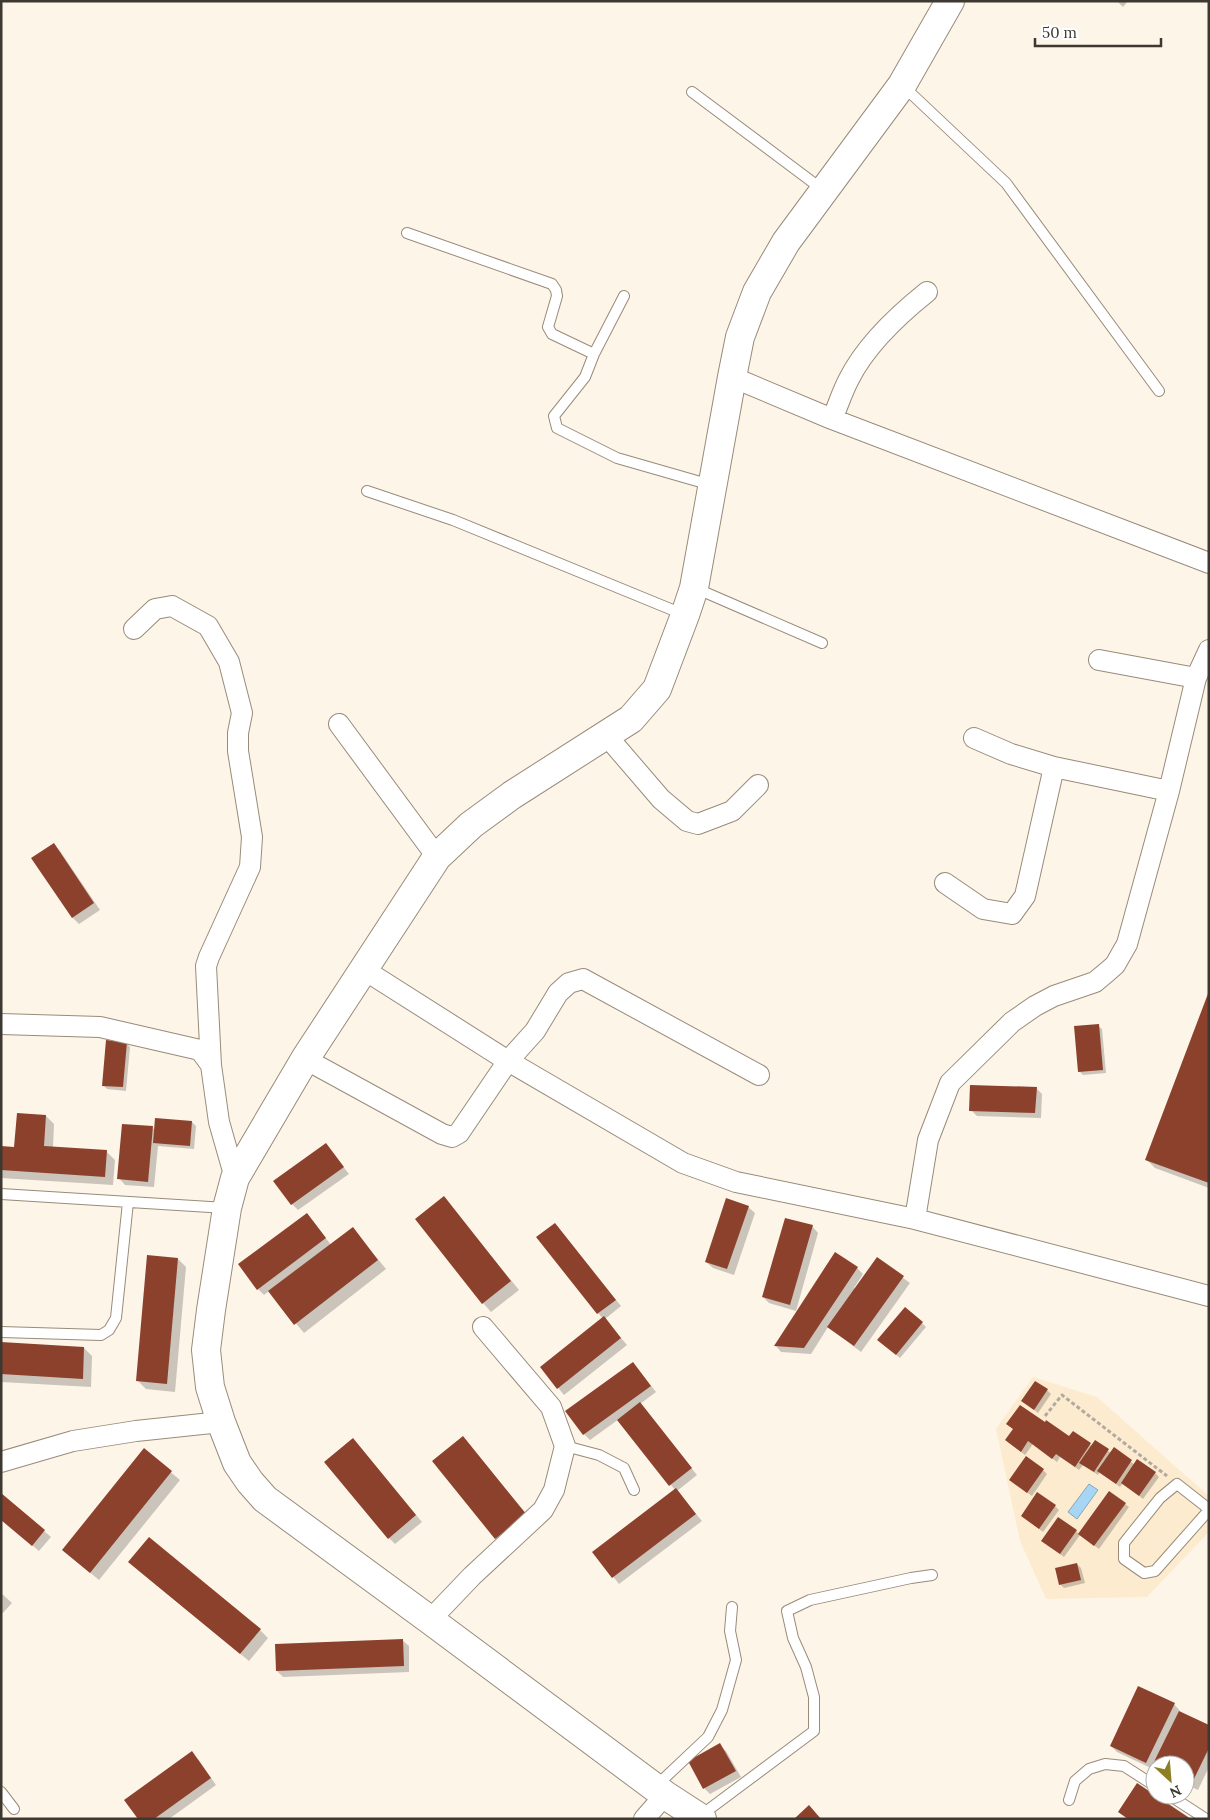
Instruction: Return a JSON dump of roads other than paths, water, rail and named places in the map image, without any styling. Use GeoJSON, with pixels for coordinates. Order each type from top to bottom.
{"type":"FeatureCollection","features":[{"type":"Feature","properties":{"kind":"street"},"geometry":{"type":"LineString","coordinates":[[701,1818],[659,1791],[265,1499],[250,1482],[237,1462],[221,1422],[210,1387],[206,1350],[211,1310],[227,1208],[235,1178],[305,1060],[437,857],[471,825],[512,795],[631,719],[657,689],[686,615],[694,588],[740,337],[757,292],[786,242],[902,85],[950,1]]}},
{"type":"Feature","properties":{"kind":"street"},"geometry":{"type":"LineString","coordinates":[[832,419],[849,378],[867,350],[906,308],[927,292]]}},
{"type":"Feature","properties":{"kind":"street"},"geometry":{"type":"LineString","coordinates":[[732,377],[832,419],[1209,563]]}},
{"type":"Feature","properties":{"kind":"street"},"geometry":{"type":"LineString","coordinates":[[134,629],[155,608],[172,606],[208,626],[229,662],[242,713],[238,733],[238,750],[252,837],[252,853],[250,867],[206,966],[212,1065],[219,1122],[235,1178]]}},
{"type":"Feature","properties":{"kind":"street"},"geometry":{"type":"LineString","coordinates":[[915,1218],[928,1140],[950,1083],[1012,1022],[1054,996],[1095,982],[1121,956],[1127,944],[1169,791],[1196,678],[1209,650]]}},
{"type":"Feature","properties":{"kind":"street"},"geometry":{"type":"LineString","coordinates":[[1099,660],[1196,678]]}},
{"type":"Feature","properties":{"kind":"street"},"geometry":{"type":"LineString","coordinates":[[339,724],[437,857]]}},
{"type":"Feature","properties":{"kind":"street"},"geometry":{"type":"LineString","coordinates":[[606,735],[661,799],[688,821],[698,824],[732,811],[758,785]]}},
{"type":"Feature","properties":{"kind":"street"},"geometry":{"type":"LineString","coordinates":[[974,738],[1012,754],[1054,767],[1169,791]]}},
{"type":"Feature","properties":{"kind":"street"},"geometry":{"type":"LineString","coordinates":[[946,883],[983,909],[1012,914],[1025,896],[1054,767]]}},
{"type":"Feature","properties":{"kind":"street"},"geometry":{"type":"LineString","coordinates":[[363,969],[508,1061],[683,1163],[736,1182],[915,1218],[1209,1296]]}},
{"type":"Feature","properties":{"kind":"street"},"geometry":{"type":"LineString","coordinates":[[305,1060],[442,1134],[452,1136],[459,1133],[508,1061],[535,1031],[558,993],[569,983],[583,979],[759,1075]]}},
{"type":"Feature","properties":{"kind":"street"},"geometry":{"type":"LineString","coordinates":[[1,1024],[100,1027],[192,1047],[200,1050],[212,1065]]}},
{"type":"Feature","properties":{"kind":"street"},"geometry":{"type":"LineString","coordinates":[[430,1620],[472,1576],[543,1510],[554,1490],[565,1446],[551,1407],[483,1327]]}},
{"type":"Feature","properties":{"kind":"street"},"geometry":{"type":"LineString","coordinates":[[1,1462],[73,1441],[136,1431],[221,1422]]}},
{"type":"Feature","properties":{"kind":"street"},"geometry":{"type":"LineString","coordinates":[[644,1819],[659,1791]]}},
{"type":"Feature","properties":{"kind":"lane"},"geometry":{"type":"LineString","coordinates":[[902,85],[1006,183],[1160,391]]}},
{"type":"Feature","properties":{"kind":"lane"},"geometry":{"type":"LineString","coordinates":[[692,92],[824,190]]}},
{"type":"Feature","properties":{"kind":"lane"},"geometry":{"type":"LineString","coordinates":[[407,233],[552,284],[557,296],[548,327],[552,334],[594,354]]}},
{"type":"Feature","properties":{"kind":"lane"},"geometry":{"type":"LineString","coordinates":[[624,296],[594,354],[585,377],[554,416],[554,422],[558,428],[617,458],[712,486]]}},
{"type":"Feature","properties":{"kind":"lane"},"geometry":{"type":"LineString","coordinates":[[367,491],[453,520],[686,615]]}},
{"type":"Feature","properties":{"kind":"lane"},"geometry":{"type":"LineString","coordinates":[[694,588],[822,643]]}},
{"type":"Feature","properties":{"kind":"lane"},"geometry":{"type":"LineString","coordinates":[[1,1194],[227,1208]]}},
{"type":"Feature","properties":{"kind":"lane"},"geometry":{"type":"LineString","coordinates":[[1,1332],[101,1335],[109,1330],[116,1318],[128,1202]]}},
{"type":"Feature","properties":{"kind":"lane"},"geometry":{"type":"LineString","coordinates":[[565,1446],[599,1455],[624,1468],[634,1490]]}},
{"type":"Feature","properties":{"kind":"lane"},"geometry":{"type":"LineString","coordinates":[[1178,1484],[1209,1510],[1155,1571],[1144,1573],[1124,1559],[1124,1543],[1160,1498],[1178,1484]]}},
{"type":"Feature","properties":{"kind":"lane"},"geometry":{"type":"LineString","coordinates":[[701,1818],[814,1731],[814,1697],[806,1667],[793,1638],[787,1611],[810,1600],[932,1575]]}},
{"type":"Feature","properties":{"kind":"lane"},"geometry":{"type":"LineString","coordinates":[[659,1791],[708,1738],[722,1710],[736,1660],[730,1631],[732,1607]]}},
{"type":"Feature","properties":{"kind":"lane"},"geometry":{"type":"LineString","coordinates":[[1069,1800],[1074,1781],[1089,1769],[1105,1764],[1124,1766],[1145,1780]]}},
{"type":"Feature","properties":{"kind":"lane"},"geometry":{"type":"LineString","coordinates":[[1,1792],[14,1809]]}},
{"type":"Feature","properties":{"kind":"lane"},"geometry":{"type":"LineString","coordinates":[[1184,1805],[1206,1819]]}},
{"type":"Feature","properties":{"kind":"water"},"geometry":{"type":"Polygon","coordinates":[[[1089,1484],[1098,1490],[1077,1519],[1068,1512],[1089,1484]]]}}]}
